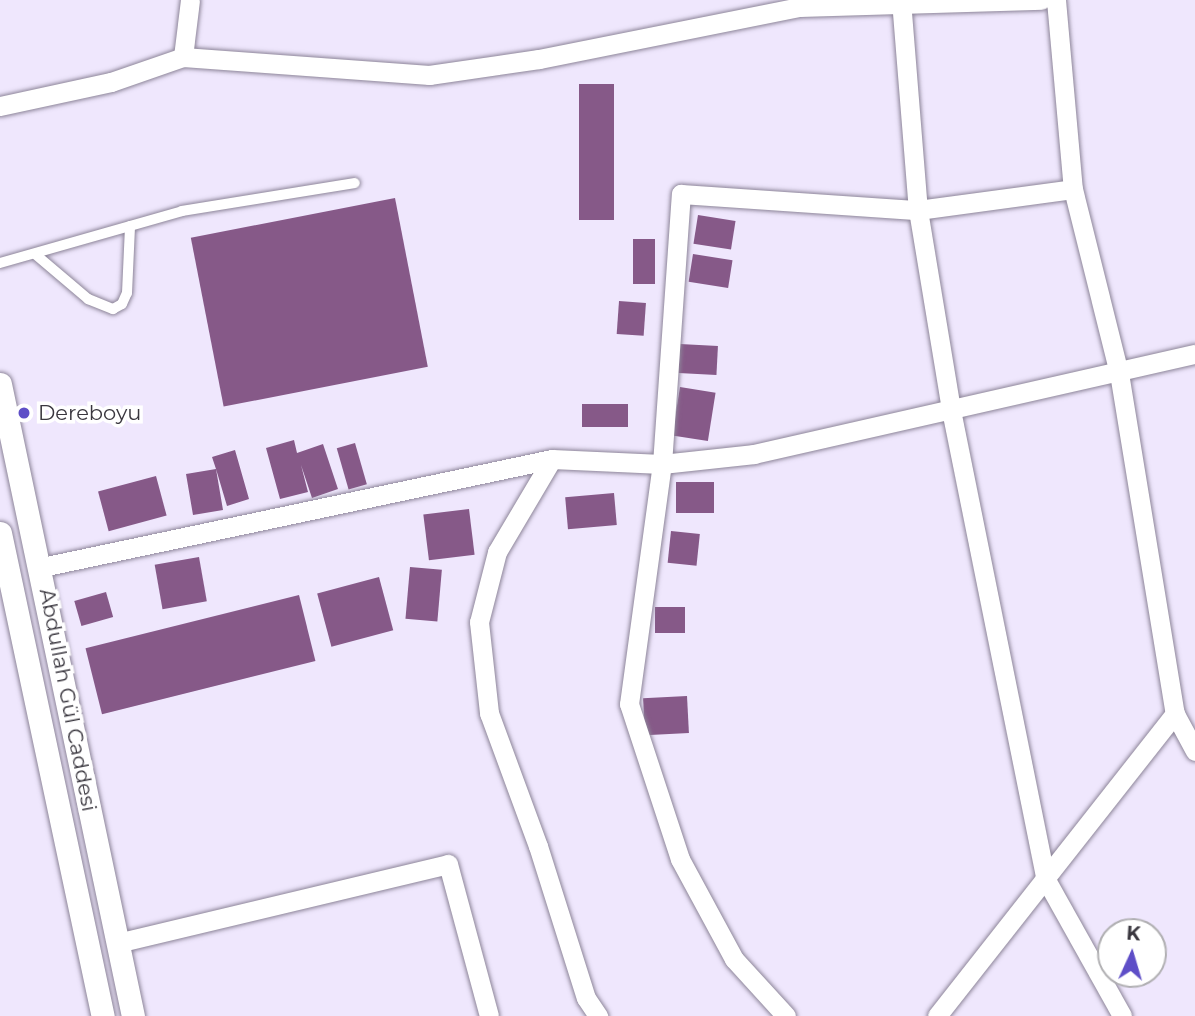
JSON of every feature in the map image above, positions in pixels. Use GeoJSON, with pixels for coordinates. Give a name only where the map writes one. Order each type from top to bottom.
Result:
{"type":"FeatureCollection","features":[{"type":"Feature","properties":{"kind":"street"},"geometry":{"type":"LineString","coordinates":[[183,57],[190,0]]}},
{"type":"Feature","properties":{"kind":"street"},"geometry":{"type":"LineString","coordinates":[[0,106],[111,82],[183,57],[429,75],[539,59],[800,7],[1041,0]]}},
{"type":"Feature","properties":{"kind":"street"},"geometry":{"type":"LineString","coordinates":[[1056,0],[1073,189],[1119,373],[1174,715],[1195,751]]}},
{"type":"Feature","properties":{"kind":"street"},"geometry":{"type":"LineString","coordinates":[[901,3],[918,210],[951,410],[1045,878],[1122,1016]]}},
{"type":"Feature","properties":{"kind":"street"},"geometry":{"type":"LineString","coordinates":[[786,1016],[734,959],[680,859],[629,704],[662,464],[681,194],[918,210],[1073,189]]}},
{"type":"Feature","properties":{"kind":"street"},"geometry":{"type":"LineString","coordinates":[[42,567],[552,459],[662,464],[754,454],[1195,354]]}},
{"type":"Feature","properties":{"kind":"street","name":"Abdullah Gül Caddesi"},"geometry":{"type":"LineString","coordinates":[[0,384],[8,461],[42,567],[133,1016]]}},
{"type":"Feature","properties":{"kind":"street"},"geometry":{"type":"LineString","coordinates":[[552,459],[497,552],[480,622],[489,713],[538,846],[586,998],[598,1016]]}},
{"type":"Feature","properties":{"kind":"street","name":"Abdullah Gül Caddesi"},"geometry":{"type":"LineString","coordinates":[[0,533],[103,1016]]}},
{"type":"Feature","properties":{"kind":"street"},"geometry":{"type":"LineString","coordinates":[[937,1016],[1174,715]]}},
{"type":"Feature","properties":{"kind":"street"},"geometry":{"type":"LineString","coordinates":[[117,943],[448,864],[489,1016]]}},
{"type":"Feature","properties":{"kind":"lane"},"geometry":{"type":"LineString","coordinates":[[0,263],[182,211],[355,183]]}},
{"type":"Feature","properties":{"kind":"lane"},"geometry":{"type":"LineString","coordinates":[[35,254],[88,299],[113,309],[122,304],[127,293],[130,226]]}},
{"type":"Feature","properties":{"kind":"building"},"geometry":{"type":"Polygon","coordinates":[[[579,84],[614,84],[614,220],[579,220],[579,84]]]}},
{"type":"Feature","properties":{"kind":"building"},"geometry":{"type":"Polygon","coordinates":[[[395,198],[428,367],[224,407],[191,238],[395,198]]]}},
{"type":"Feature","properties":{"kind":"building"},"geometry":{"type":"Polygon","coordinates":[[[698,215],[736,221],[731,250],[693,244],[698,215]]]}},
{"type":"Feature","properties":{"kind":"building"},"geometry":{"type":"Polygon","coordinates":[[[633,239],[655,239],[655,284],[633,284],[633,239]]]}},
{"type":"Feature","properties":{"kind":"building"},"geometry":{"type":"Polygon","coordinates":[[[693,254],[733,260],[728,288],[689,282],[693,254]]]}},
{"type":"Feature","properties":{"kind":"building"},"geometry":{"type":"Polygon","coordinates":[[[619,301],[646,303],[644,336],[617,334],[619,301]]]}},
{"type":"Feature","properties":{"kind":"building"},"geometry":{"type":"Polygon","coordinates":[[[680,344],[718,346],[716,375],[678,373],[680,344]]]}},
{"type":"Feature","properties":{"kind":"building"},"geometry":{"type":"Polygon","coordinates":[[[680,387],[716,393],[708,441],[672,435],[680,387]]]}},
{"type":"Feature","properties":{"kind":"building"},"geometry":{"type":"Polygon","coordinates":[[[582,404],[628,404],[628,427],[582,427],[582,404]]]}},
{"type":"Feature","properties":{"kind":"building"},"geometry":{"type":"Polygon","coordinates":[[[294,440],[297,453],[323,444],[338,489],[312,498],[301,465],[308,492],[280,499],[266,448],[294,440]]]}},
{"type":"Feature","properties":{"kind":"building"},"geometry":{"type":"Polygon","coordinates":[[[355,443],[367,484],[349,490],[337,448],[355,443]]]}},
{"type":"Feature","properties":{"kind":"building"},"geometry":{"type":"Polygon","coordinates":[[[235,450],[249,499],[227,506],[212,457],[235,450]]]}},
{"type":"Feature","properties":{"kind":"building"},"geometry":{"type":"Polygon","coordinates":[[[216,469],[223,510],[193,515],[186,474],[216,469]]]}},
{"type":"Feature","properties":{"kind":"building"},"geometry":{"type":"Polygon","coordinates":[[[156,476],[167,516],[109,531],[98,492],[156,476]]]}},
{"type":"Feature","properties":{"kind":"building"},"geometry":{"type":"Polygon","coordinates":[[[676,482],[714,482],[714,513],[676,513],[676,482]]]}},
{"type":"Feature","properties":{"kind":"building"},"geometry":{"type":"Polygon","coordinates":[[[614,493],[617,525],[568,529],[565,497],[614,493]]]}},
{"type":"Feature","properties":{"kind":"building"},"geometry":{"type":"Polygon","coordinates":[[[469,509],[475,555],[429,560],[423,515],[469,509]]]}},
{"type":"Feature","properties":{"kind":"building"},"geometry":{"type":"Polygon","coordinates":[[[671,531],[700,534],[696,566],[668,563],[671,531]]]}},
{"type":"Feature","properties":{"kind":"building"},"geometry":{"type":"Polygon","coordinates":[[[199,557],[207,601],[162,609],[155,565],[199,557]]]}},
{"type":"Feature","properties":{"kind":"building"},"geometry":{"type":"Polygon","coordinates":[[[410,567],[442,570],[437,622],[405,619],[410,567]]]}},
{"type":"Feature","properties":{"kind":"building"},"geometry":{"type":"Polygon","coordinates":[[[379,577],[393,630],[331,647],[317,594],[379,577]]]}},
{"type":"Feature","properties":{"kind":"building"},"geometry":{"type":"Polygon","coordinates":[[[106,592],[113,617],[81,626],[74,601],[106,592]]]}},
{"type":"Feature","properties":{"kind":"building"},"geometry":{"type":"Polygon","coordinates":[[[299,595],[315,661],[102,714],[86,648],[299,595]]]}},
{"type":"Feature","properties":{"kind":"building"},"geometry":{"type":"Polygon","coordinates":[[[655,607],[685,607],[685,633],[655,633],[655,607]]]}},
{"type":"Feature","properties":{"kind":"building"},"geometry":{"type":"Polygon","coordinates":[[[687,696],[689,733],[645,735],[643,698],[687,696]]]}},
{"type":"Feature","properties":{"kind":"place","name":"Dereboyu"},"geometry":{"type":"Point","coordinates":[24,413]}}]}
